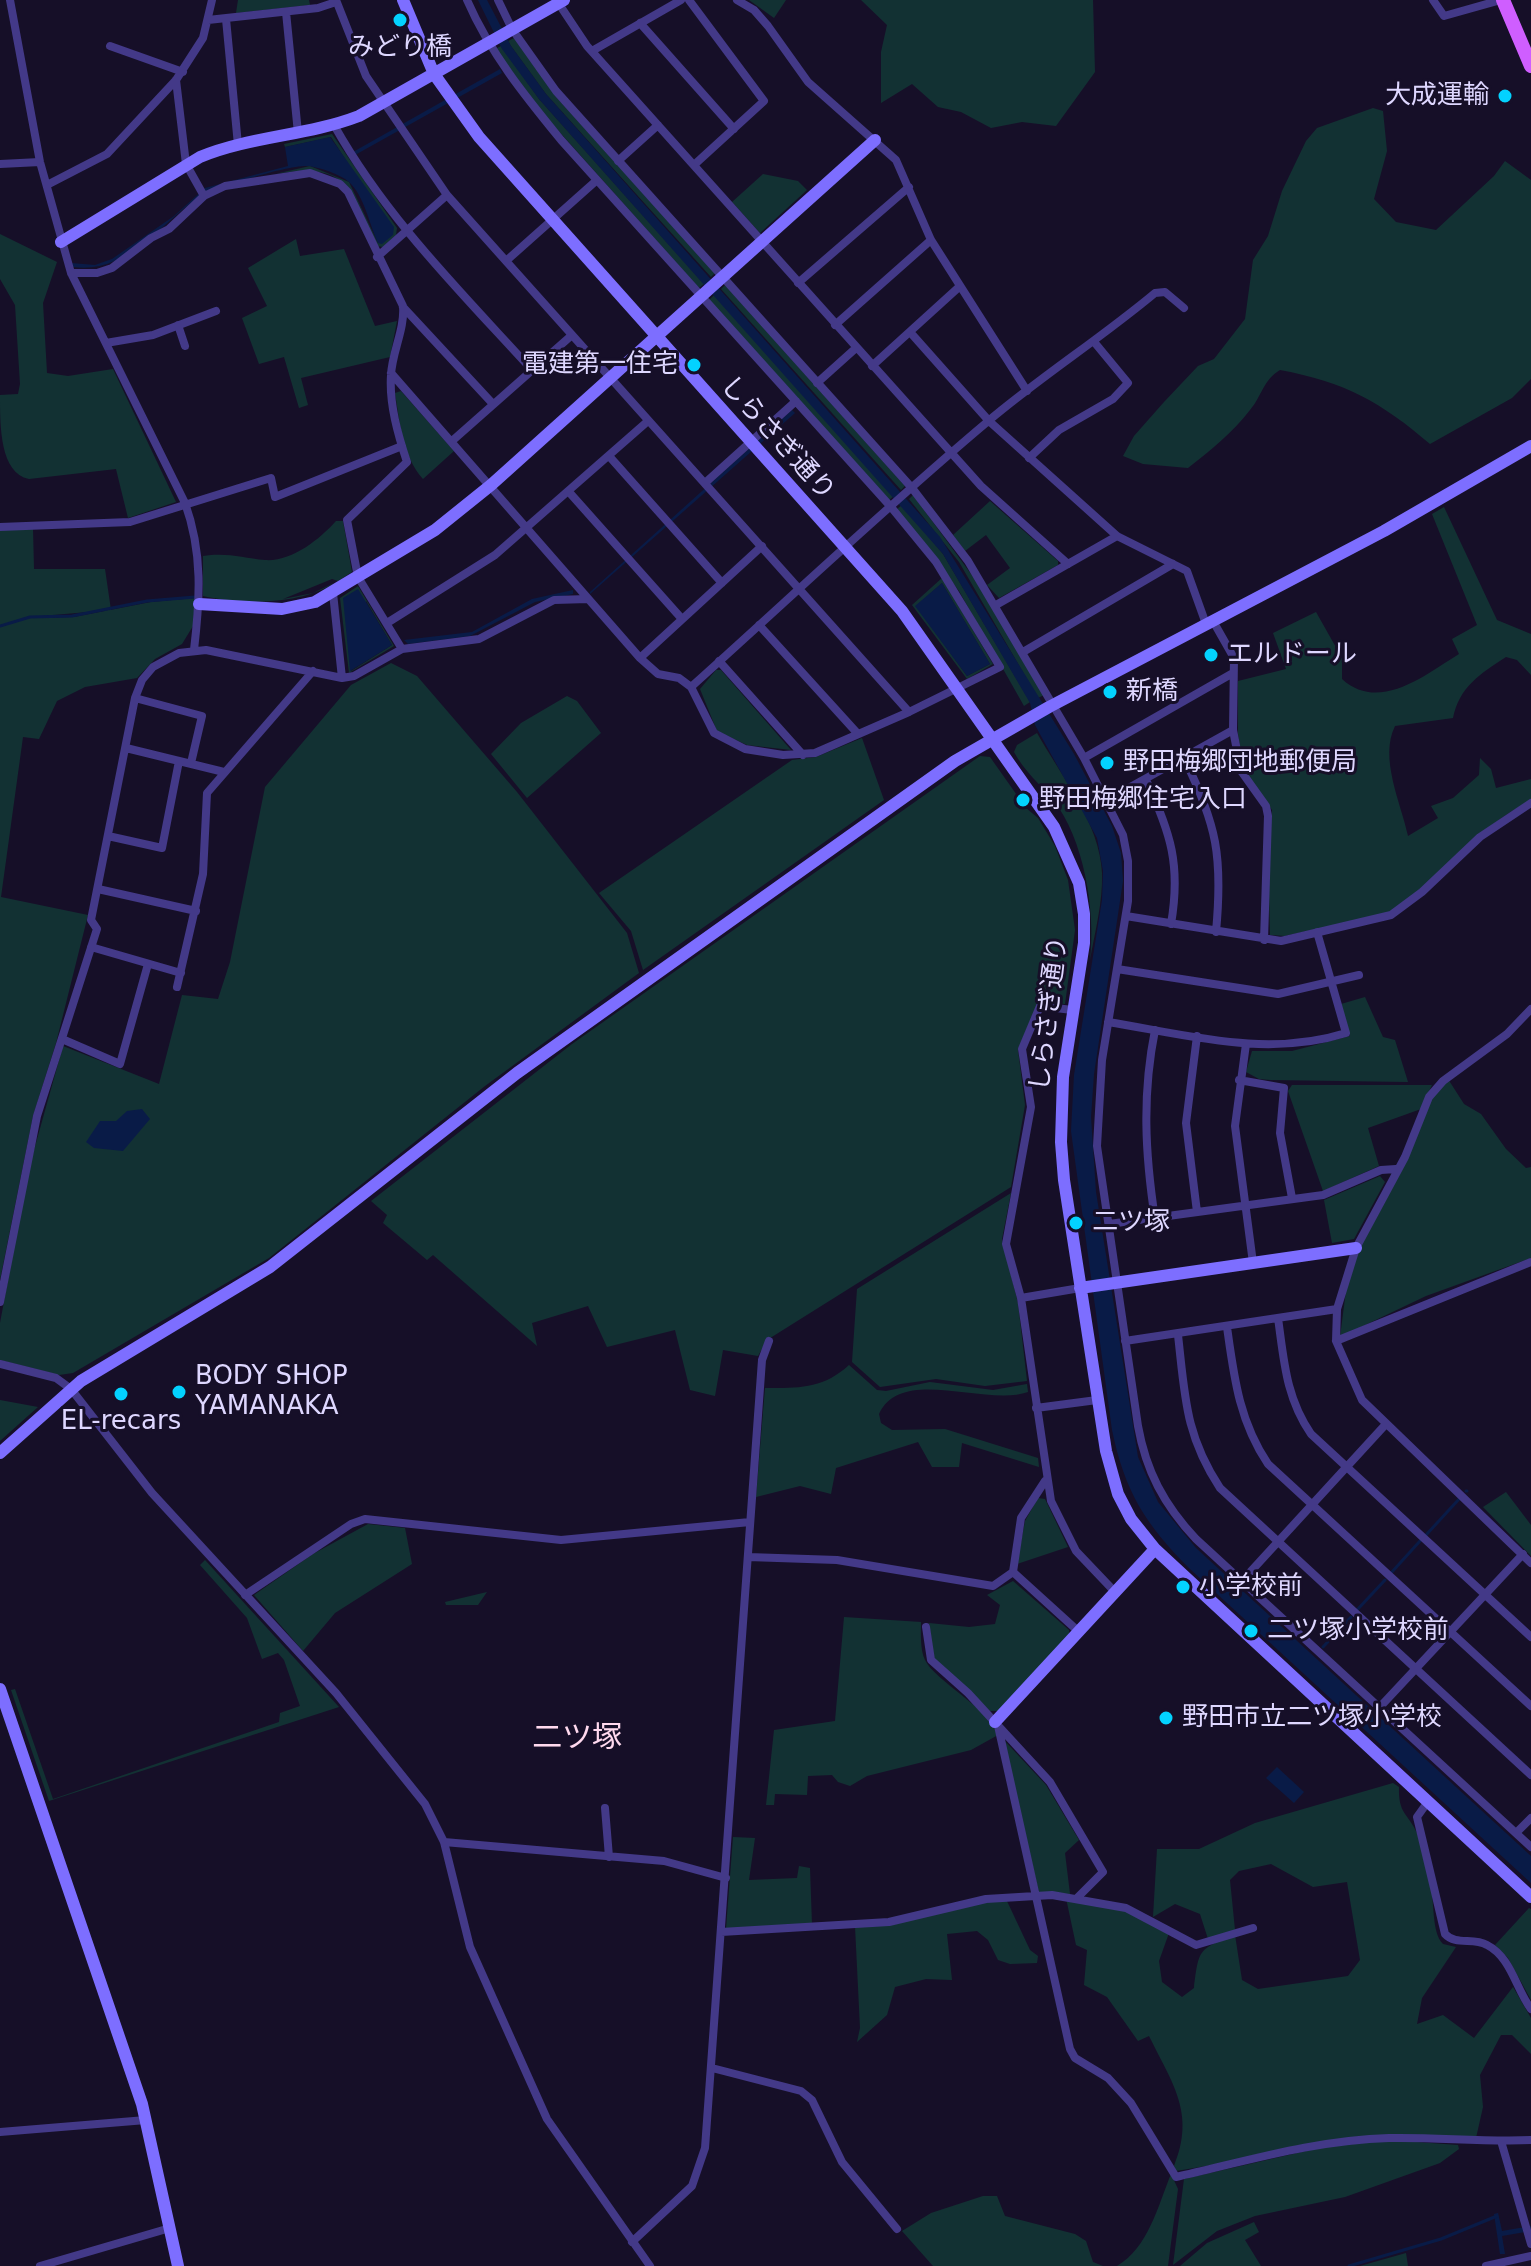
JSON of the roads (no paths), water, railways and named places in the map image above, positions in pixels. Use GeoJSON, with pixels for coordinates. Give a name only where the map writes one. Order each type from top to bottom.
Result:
{"type":"FeatureCollection","features":[{"type":"Feature","properties":{"kind":"main road"},"geometry":{"type":"LineString","coordinates":[[1502,0],[1531,66]]}},
{"type":"Feature","properties":{"kind":"street"},"geometry":{"type":"LineString","coordinates":[[10,0],[40,162],[71,273],[185,503],[200,559],[194,650]]}},
{"type":"Feature","properties":{"kind":"street"},"geometry":{"type":"LineString","coordinates":[[47,185],[107,154],[176,80],[197,51],[212,0]]}},
{"type":"Feature","properties":{"kind":"street","name":"しらさぎ通り"},"geometry":{"type":"LineString","coordinates":[[403,0],[434,74],[479,137],[924,638],[1054,827],[1079,883],[1084,943],[1063,1077],[1061,1142],[1084,1288],[1097,1400],[1111,1474],[1131,1519],[1155,1549],[1531,1897]]}},
{"type":"Feature","properties":{"kind":"street"},"geometry":{"type":"LineString","coordinates":[[391,373],[529,527],[640,658],[658,674],[679,678],[691,687],[714,733],[745,749],[803,755],[909,712],[1000,667],[936,562],[891,507],[597,180],[517,86],[467,0]]}},
{"type":"Feature","properties":{"kind":"street"},"geometry":{"type":"LineString","coordinates":[[498,0],[511,30],[556,91],[912,488],[968,561],[1084,758],[1123,835],[1128,861],[1126,916],[1097,1107],[1100,1176],[1109,1224],[1113,1283],[1144,1456],[1156,1486],[1182,1524],[1531,1847]]}},
{"type":"Feature","properties":{"kind":"street"},"geometry":{"type":"LineString","coordinates":[[592,51],[681,0]]}},
{"type":"Feature","properties":{"kind":"street"},"geometry":{"type":"LineString","coordinates":[[689,0],[764,101],[694,165]]}},
{"type":"Feature","properties":{"kind":"street"},"geometry":{"type":"LineString","coordinates":[[737,0],[754,10],[808,82],[896,160],[931,240],[1027,391]]}},
{"type":"Feature","properties":{"kind":"street"},"geometry":{"type":"LineString","coordinates":[[754,10],[762,0]]}},
{"type":"Feature","properties":{"kind":"street"},"geometry":{"type":"LineString","coordinates":[[1433,0],[1444,16],[1502,0]]}},
{"type":"Feature","properties":{"kind":"street"},"geometry":{"type":"LineString","coordinates":[[208,20],[286,12],[336,1],[366,76],[447,195],[909,712]]}},
{"type":"Feature","properties":{"kind":"street"},"geometry":{"type":"LineString","coordinates":[[61,242],[186,164],[238,145],[334,125],[383,103],[560,1],[592,51],[835,325],[981,486],[1068,564]]}},
{"type":"Feature","properties":{"kind":"street"},"geometry":{"type":"LineString","coordinates":[[286,12],[298,133]]}},
{"type":"Feature","properties":{"kind":"street"},"geometry":{"type":"LineString","coordinates":[[226,19],[238,145]]}},
{"type":"Feature","properties":{"kind":"street"},"geometry":{"type":"LineString","coordinates":[[640,23],[734,129]]}},
{"type":"Feature","properties":{"kind":"street"},"geometry":{"type":"LineString","coordinates":[[110,46],[183,72]]}},
{"type":"Feature","properties":{"kind":"street"},"geometry":{"type":"LineString","coordinates":[[176,80],[186,164],[204,196]]}},
{"type":"Feature","properties":{"kind":"street"},"geometry":{"type":"LineString","coordinates":[[334,125],[375,193],[406,232],[532,370]]}},
{"type":"Feature","properties":{"kind":"street"},"geometry":{"type":"LineString","coordinates":[[618,161],[658,125]]}},
{"type":"Feature","properties":{"kind":"street"},"geometry":{"type":"LineString","coordinates":[[199,604],[282,609],[315,602],[447,522],[875,140]]}},
{"type":"Feature","properties":{"kind":"street"},"geometry":{"type":"LineString","coordinates":[[0,164],[40,162]]}},
{"type":"Feature","properties":{"kind":"street"},"geometry":{"type":"LineString","coordinates":[[71,273],[112,268],[169,229],[204,196],[253,179],[310,173],[324,177],[340,184],[348,192],[403,306],[493,404]]}},
{"type":"Feature","properties":{"kind":"street"},"geometry":{"type":"LineString","coordinates":[[506,261],[597,180]]}},
{"type":"Feature","properties":{"kind":"street"},"geometry":{"type":"LineString","coordinates":[[798,283],[909,187]]}},
{"type":"Feature","properties":{"kind":"street"},"geometry":{"type":"LineString","coordinates":[[377,257],[447,195]]}},
{"type":"Feature","properties":{"kind":"street"},"geometry":{"type":"LineString","coordinates":[[835,325],[931,240]]}},
{"type":"Feature","properties":{"kind":"street"},"geometry":{"type":"LineString","coordinates":[[872,366],[959,287]]}},
{"type":"Feature","properties":{"kind":"street"},"geometry":{"type":"LineString","coordinates":[[691,687],[951,453],[1027,391],[1095,343],[1155,293],[1165,292],[1184,308]]}},
{"type":"Feature","properties":{"kind":"street"},"geometry":{"type":"LineString","coordinates":[[402,649],[358,577],[347,516],[407,462],[394,412],[391,373],[404,317],[403,306]]}},
{"type":"Feature","properties":{"kind":"street"},"geometry":{"type":"LineString","coordinates":[[106,343],[153,335],[216,311]]}},
{"type":"Feature","properties":{"kind":"street"},"geometry":{"type":"LineString","coordinates":[[178,325],[185,346]]}},
{"type":"Feature","properties":{"kind":"street"},"geometry":{"type":"LineString","coordinates":[[910,332],[989,421],[1117,536],[1187,571],[1209,622],[1234,658],[1233,730],[1241,771],[1266,806],[1264,940]]}},
{"type":"Feature","properties":{"kind":"street"},"geometry":{"type":"LineString","coordinates":[[452,441],[572,335]]}},
{"type":"Feature","properties":{"kind":"street"},"geometry":{"type":"LineString","coordinates":[[1029,458],[1059,430],[1113,399],[1128,383],[1095,343]]}},
{"type":"Feature","properties":{"kind":"street"},"geometry":{"type":"LineString","coordinates":[[817,383],[856,348]]}},
{"type":"Feature","properties":{"kind":"street"},"geometry":{"type":"LineString","coordinates":[[705,483],[796,401]]}},
{"type":"Feature","properties":{"kind":"street"},"geometry":{"type":"LineString","coordinates":[[387,623],[495,555],[648,421]]}},
{"type":"Feature","properties":{"kind":"street"},"geometry":{"type":"LineString","coordinates":[[0,527],[130,522],[271,478],[275,497],[402,446]]}},
{"type":"Feature","properties":{"kind":"street"},"geometry":{"type":"LineString","coordinates":[[0,1453],[71,1389],[119,1356],[270,1267],[517,1073],[955,761],[1030,717],[1397,524],[1531,446]]}},
{"type":"Feature","properties":{"kind":"street"},"geometry":{"type":"LineString","coordinates":[[609,456],[722,583]]}},
{"type":"Feature","properties":{"kind":"street"},"geometry":{"type":"LineString","coordinates":[[569,492],[682,619]]}},
{"type":"Feature","properties":{"kind":"street"},"geometry":{"type":"LineString","coordinates":[[996,605],[1117,536]]}},
{"type":"Feature","properties":{"kind":"street"},"geometry":{"type":"LineString","coordinates":[[640,658],[762,546]]}},
{"type":"Feature","properties":{"kind":"street"},"geometry":{"type":"LineString","coordinates":[[1023,652],[1173,564]]}},
{"type":"Feature","properties":{"kind":"street"},"geometry":{"type":"LineString","coordinates":[[333,593],[342,678]]}},
{"type":"Feature","properties":{"kind":"street"},"geometry":{"type":"LineString","coordinates":[[0,1302],[34,1128],[97,929],[91,920],[135,698],[142,680],[153,667],[194,650],[342,678],[354,676],[402,649],[466,643],[540,604],[554,600],[588,599]]}},
{"type":"Feature","properties":{"kind":"street"},"geometry":{"type":"LineString","coordinates":[[759,625],[858,734]]}},
{"type":"Feature","properties":{"kind":"street"},"geometry":{"type":"LineString","coordinates":[[719,661],[803,755]]}},
{"type":"Feature","properties":{"kind":"street"},"geometry":{"type":"LineString","coordinates":[[177,987],[204,866],[206,799],[224,772],[313,671]]}},
{"type":"Feature","properties":{"kind":"street"},"geometry":{"type":"LineString","coordinates":[[1084,758],[1233,673]]}},
{"type":"Feature","properties":{"kind":"street"},"geometry":{"type":"LineString","coordinates":[[135,698],[202,716],[191,763]]}},
{"type":"Feature","properties":{"kind":"street"},"geometry":{"type":"LineString","coordinates":[[1107,800],[1233,730]]}},
{"type":"Feature","properties":{"kind":"street"},"geometry":{"type":"LineString","coordinates":[[126,748],[224,772]]}},
{"type":"Feature","properties":{"kind":"street"},"geometry":{"type":"LineString","coordinates":[[1184,758],[1208,807],[1214,829],[1220,869],[1216,932]]}},
{"type":"Feature","properties":{"kind":"street"},"geometry":{"type":"LineString","coordinates":[[108,836],[162,848],[179,761]]}},
{"type":"Feature","properties":{"kind":"street"},"geometry":{"type":"LineString","coordinates":[[1146,780],[1165,821],[1176,860],[1177,890],[1171,924]]}},
{"type":"Feature","properties":{"kind":"street"},"geometry":{"type":"LineString","coordinates":[[1126,916],[1281,941],[1391,915],[1422,892],[1480,837],[1531,803]]}},
{"type":"Feature","properties":{"kind":"street"},"geometry":{"type":"LineString","coordinates":[[98,889],[196,911]]}},
{"type":"Feature","properties":{"kind":"street"},"geometry":{"type":"LineString","coordinates":[[1108,1022],[1246,1044],[1297,1045],[1346,1033],[1317,932]]}},
{"type":"Feature","properties":{"kind":"street"},"geometry":{"type":"LineString","coordinates":[[91,947],[181,973]]}},
{"type":"Feature","properties":{"kind":"street"},"geometry":{"type":"LineString","coordinates":[[62,1039],[120,1064],[148,964]]}},
{"type":"Feature","properties":{"kind":"street"},"geometry":{"type":"LineString","coordinates":[[1117,969],[1278,994],[1359,975]]}},
{"type":"Feature","properties":{"kind":"street"},"geometry":{"type":"LineString","coordinates":[[1072,1010],[1040,1006],[1022,1049],[1031,1107],[1006,1244],[1021,1298],[1045,1481],[1063,1530],[1076,1551],[1115,1592]]}},
{"type":"Feature","properties":{"kind":"street"},"geometry":{"type":"LineString","coordinates":[[1531,1009],[1507,1034],[1435,1088],[1405,1157],[1356,1248],[1337,1309],[1336,1341],[1354,1388],[1386,1424],[1531,1563]]}},
{"type":"Feature","properties":{"kind":"street"},"geometry":{"type":"LineString","coordinates":[[1155,1030],[1144,1114],[1145,1153],[1155,1219]]}},
{"type":"Feature","properties":{"kind":"street"},"geometry":{"type":"LineString","coordinates":[[1197,1036],[1186,1123],[1197,1212]]}},
{"type":"Feature","properties":{"kind":"street"},"geometry":{"type":"LineString","coordinates":[[1246,1044],[1235,1126],[1253,1263]]}},
{"type":"Feature","properties":{"kind":"street"},"geometry":{"type":"LineString","coordinates":[[1239,1080],[1284,1088],[1280,1133],[1292,1198]]}},
{"type":"Feature","properties":{"kind":"street"},"geometry":{"type":"LineString","coordinates":[[1109,1224],[1323,1195],[1381,1170],[1396,1169]]}},
{"type":"Feature","properties":{"kind":"street"},"geometry":{"type":"LineString","coordinates":[[1021,1298],[1356,1248]]}},
{"type":"Feature","properties":{"kind":"street"},"geometry":{"type":"LineString","coordinates":[[1336,1341],[1531,1262]]}},
{"type":"Feature","properties":{"kind":"street"},"geometry":{"type":"LineString","coordinates":[[1125,1341],[1337,1309]]}},
{"type":"Feature","properties":{"kind":"street"},"geometry":{"type":"LineString","coordinates":[[1278,1318],[1295,1410],[1311,1434],[1531,1637]]}},
{"type":"Feature","properties":{"kind":"street"},"geometry":{"type":"LineString","coordinates":[[1227,1327],[1240,1411],[1251,1439],[1268,1464],[1531,1706]]}},
{"type":"Feature","properties":{"kind":"street"},"geometry":{"type":"LineString","coordinates":[[1178,1335],[1195,1445],[1220,1488],[1531,1775]]}},
{"type":"Feature","properties":{"kind":"street"},"geometry":{"type":"LineString","coordinates":[[632,2242],[692,2186],[705,2148],[762,1360],[769,1341]]}},
{"type":"Feature","properties":{"kind":"street"},"geometry":{"type":"LineString","coordinates":[[0,1364],[56,1378],[71,1389],[152,1493],[336,1693],[425,1804],[444,1842],[470,1947],[547,2119],[650,2266]]}},
{"type":"Feature","properties":{"kind":"street"},"geometry":{"type":"LineString","coordinates":[[1036,1408],[1097,1400]]}},
{"type":"Feature","properties":{"kind":"street"},"geometry":{"type":"LineString","coordinates":[[1242,1581],[1386,1424]]}},
{"type":"Feature","properties":{"kind":"street"},"geometry":{"type":"LineString","coordinates":[[748,1557],[837,1560],[993,1586],[1013,1572],[1021,1518],[1045,1481]]}},
{"type":"Feature","properties":{"kind":"street"},"geometry":{"type":"LineString","coordinates":[[245,1595],[351,1524],[365,1519],[561,1540],[750,1522]]}},
{"type":"Feature","properties":{"kind":"street"},"geometry":{"type":"LineString","coordinates":[[996,1724],[1155,1549]]}},
{"type":"Feature","properties":{"kind":"street"},"geometry":{"type":"LineString","coordinates":[[1379,1708],[1523,1554]]}},
{"type":"Feature","properties":{"kind":"street"},"geometry":{"type":"LineString","coordinates":[[1013,1572],[1078,1631]]}},
{"type":"Feature","properties":{"kind":"street"},"geometry":{"type":"LineString","coordinates":[[926,1627],[931,1660],[1050,1782],[1103,1872],[1078,1897]]}},
{"type":"Feature","properties":{"kind":"street"},"geometry":{"type":"LineString","coordinates":[[0,1689],[146,2120],[178,2266]]}},
{"type":"Feature","properties":{"kind":"street"},"geometry":{"type":"LineString","coordinates":[[996,1724],[1070,2049],[1075,2058],[1108,2078],[1131,2103],[1176,2177],[1269,2154],[1389,2138],[1531,2140]]}},
{"type":"Feature","properties":{"kind":"street"},"geometry":{"type":"LineString","coordinates":[[1427,1803],[1417,1817],[1445,1934],[1453,1941],[1490,1946],[1505,1960],[1531,2009]]}},
{"type":"Feature","properties":{"kind":"street"},"geometry":{"type":"LineString","coordinates":[[605,1808],[609,1857]]}},
{"type":"Feature","properties":{"kind":"street"},"geometry":{"type":"LineString","coordinates":[[1516,1833],[1531,1818]]}},
{"type":"Feature","properties":{"kind":"street"},"geometry":{"type":"LineString","coordinates":[[444,1842],[664,1861],[726,1878]]}},
{"type":"Feature","properties":{"kind":"street"},"geometry":{"type":"LineString","coordinates":[[721,1932],[889,1922],[986,1899],[1037,1896],[1078,1897],[1138,1912],[1196,1945],[1253,1928]]}},
{"type":"Feature","properties":{"kind":"street"},"geometry":{"type":"LineString","coordinates":[[712,2068],[801,2091],[812,2100],[842,2162],[897,2229]]}},
{"type":"Feature","properties":{"kind":"street"},"geometry":{"type":"LineString","coordinates":[[0,2132],[146,2120]]}},
{"type":"Feature","properties":{"kind":"street"},"geometry":{"type":"LineString","coordinates":[[1501,2141],[1531,2244]]}},
{"type":"Feature","properties":{"kind":"street"},"geometry":{"type":"LineString","coordinates":[[1519,2200],[1531,2199]]}},
{"type":"Feature","properties":{"kind":"street"},"geometry":{"type":"LineString","coordinates":[[40,2266],[170,2228]]}},
{"type":"Feature","properties":{"kind":"street"},"geometry":{"type":"LineString","coordinates":[[1486,2266],[1531,2256]]}},
{"type":"Feature","properties":{"kind":"water"},"geometry":{"type":"Polygon","coordinates":[[[478,0],[487,0],[511,46],[546,94],[940,537],[1074,754],[1112,826],[1121,853],[1123,881],[1094,1074],[1091,1117],[1096,1192],[1138,1457],[1158,1502],[1196,1548],[1531,1856],[1531,1883],[1190,1569],[1161,1537],[1139,1506],[1123,1472],[1112,1430],[1071,1131],[1074,1075],[1102,900],[1103,871],[1097,838],[1035,725],[1030,703],[943,554],[539,99],[502,49],[478,0]]]}},
{"type":"Feature","properties":{"kind":"water"},"geometry":{"type":"Polygon","coordinates":[[[500,69],[502,73],[355,155],[353,152],[500,69]]]}},
{"type":"Feature","properties":{"kind":"water"},"geometry":{"type":"Polygon","coordinates":[[[330,137],[394,227],[393,235],[382,244],[378,243],[363,203],[349,182],[325,170],[299,166],[249,178],[201,197],[138,248],[108,264],[73,267],[71,263],[95,265],[112,259],[174,216],[205,188],[288,166],[285,147],[330,137]]]}},
{"type":"Feature","properties":{"kind":"water"},"geometry":{"type":"Polygon","coordinates":[[[792,410],[795,413],[590,594],[590,592],[792,410]]]}},
{"type":"Feature","properties":{"kind":"water"},"geometry":{"type":"Polygon","coordinates":[[[942,583],[990,664],[967,676],[915,606],[942,583]]]}},
{"type":"Feature","properties":{"kind":"water"},"geometry":{"type":"Polygon","coordinates":[[[358,589],[392,645],[350,671],[343,598],[358,589]]]}},
{"type":"Feature","properties":{"kind":"water"},"geometry":{"type":"Polygon","coordinates":[[[573,590],[573,594],[535,602],[470,636],[408,644],[404,640],[472,632],[532,599],[573,590]]]}},
{"type":"Feature","properties":{"kind":"water"},"geometry":{"type":"Polygon","coordinates":[[[142,1109],[150,1119],[123,1151],[94,1148],[86,1142],[100,1121],[116,1121],[127,1111],[142,1109]]]}},
{"type":"Feature","properties":{"kind":"water"},"geometry":{"type":"Polygon","coordinates":[[[1277,1767],[1304,1792],[1294,1803],[1266,1778],[1277,1767]]]}},
{"type":"Feature","properties":{"kind":"water"},"geometry":{"type":"Polygon","coordinates":[[[1498,2213],[1502,2231],[1531,2226],[1531,2231],[1502,2236],[1505,2254],[1500,2254],[1494,2214],[1498,2213]]]}},
{"type":"Feature","properties":{"kind":"waterway"},"geometry":{"type":"LineString","coordinates":[[0,626],[30,617],[72,616],[147,601],[195,597]]}},
{"type":"Feature","properties":{"kind":"waterway"},"geometry":{"type":"LineString","coordinates":[[1426,1535],[1460,1498]]}},
{"type":"Feature","properties":{"kind":"waterway"},"geometry":{"type":"LineString","coordinates":[[1391,1573],[1420,1541]]}},
{"type":"Feature","properties":{"kind":"waterway"},"geometry":{"type":"LineString","coordinates":[[1357,1610],[1385,1580]]}},
{"type":"Feature","properties":{"kind":"waterway"},"geometry":{"type":"LineString","coordinates":[[1323,1647],[1351,1617]]}},
{"type":"Feature","properties":{"kind":"waterway"},"geometry":{"type":"LineString","coordinates":[[1349,2266],[1441,2239],[1497,2216]]}},
{"type":"Feature","properties":{"kind":"place","name":"みどり橋"},"geometry":{"type":"Point","coordinates":[400,20]}},
{"type":"Feature","properties":{"kind":"place","name":"大成運輸"},"geometry":{"type":"Point","coordinates":[1505,96]}},
{"type":"Feature","properties":{"kind":"place","name":"電建第一住宅"},"geometry":{"type":"Point","coordinates":[694,365]}},
{"type":"Feature","properties":{"kind":"place","name":"エルドール"},"geometry":{"type":"Point","coordinates":[1211,655]}},
{"type":"Feature","properties":{"kind":"place","name":"新橋"},"geometry":{"type":"Point","coordinates":[1110,692]}},
{"type":"Feature","properties":{"kind":"place","name":"野田梅郷団地郵便局"},"geometry":{"type":"Point","coordinates":[1107,763]}},
{"type":"Feature","properties":{"kind":"place","name":"野田梅郷住宅入口"},"geometry":{"type":"Point","coordinates":[1023,800]}},
{"type":"Feature","properties":{"kind":"place","name":"二ツ塚"},"geometry":{"type":"Point","coordinates":[1076,1223]}},
{"type":"Feature","properties":{"kind":"place","name":"BODY SHOP YAMANAKA"},"geometry":{"type":"Point","coordinates":[179,1392]}},
{"type":"Feature","properties":{"kind":"place","name":"EL-recars"},"geometry":{"type":"Point","coordinates":[121,1394]}},
{"type":"Feature","properties":{"kind":"place","name":"小学校前"},"geometry":{"type":"Point","coordinates":[1183,1587]}},
{"type":"Feature","properties":{"kind":"place","name":"二ツ塚小学校前"},"geometry":{"type":"Point","coordinates":[1251,1631]}},
{"type":"Feature","properties":{"kind":"place","name":"野田市立二ツ塚小学校"},"geometry":{"type":"Point","coordinates":[1166,1718]}},
{"type":"Feature","properties":{"kind":"district","name":"二ツ塚"},"geometry":{"type":"Point","coordinates":[577,1739]}}]}
